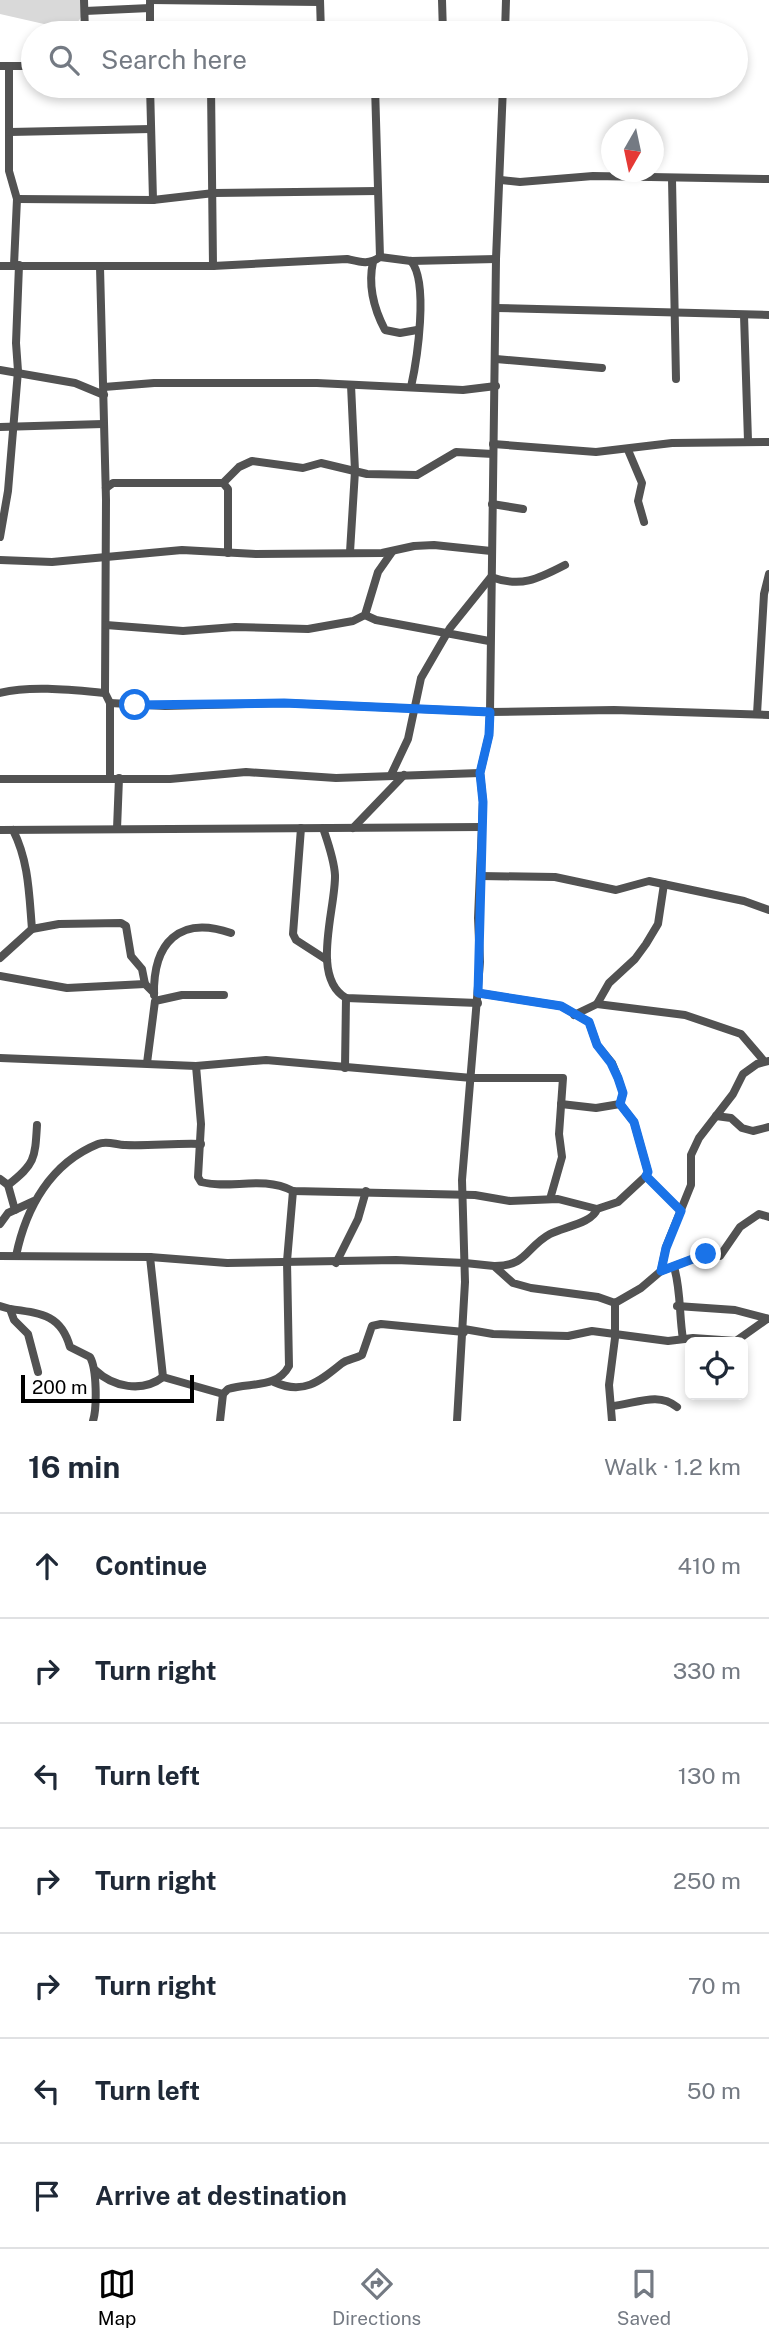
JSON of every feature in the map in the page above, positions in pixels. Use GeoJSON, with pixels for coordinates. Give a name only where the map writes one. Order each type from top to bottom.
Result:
{"type":"FeatureCollection","features":[{"type":"Feature","properties":{"kind":"street"},"geometry":{"type":"LineString","coordinates":[[84,0],[85,21]]}},
{"type":"Feature","properties":{"kind":"street"},"geometry":{"type":"LineString","coordinates":[[150,21],[150,0],[320,1],[321,21]]}},
{"type":"Feature","properties":{"kind":"street"},"geometry":{"type":"LineString","coordinates":[[442,0],[443,21]]}},
{"type":"Feature","properties":{"kind":"street"},"geometry":{"type":"LineString","coordinates":[[505,21],[506,0]]}},
{"type":"Feature","properties":{"kind":"street"},"geometry":{"type":"LineString","coordinates":[[85,10],[149,8]]}},
{"type":"Feature","properties":{"kind":"street"},"geometry":{"type":"LineString","coordinates":[[0,537],[18,371],[17,199],[4,171],[10,132],[4,66]]}},
{"type":"Feature","properties":{"kind":"street"},"geometry":{"type":"LineString","coordinates":[[150,98],[153,200]]}},
{"type":"Feature","properties":{"kind":"street"},"geometry":{"type":"LineString","coordinates":[[211,98],[213,266]]}},
{"type":"Feature","properties":{"kind":"street"},"geometry":{"type":"LineString","coordinates":[[375,98],[378,191],[376,260],[370,277],[373,297],[385,330],[400,333],[417,330]]}},
{"type":"Feature","properties":{"kind":"street"},"geometry":{"type":"LineString","coordinates":[[457,1421],[456,1403],[464,1331],[462,1180],[478,1003],[482,827],[480,773],[489,735],[490,712],[496,259],[503,98]]}},
{"type":"Feature","properties":{"kind":"street"},"geometry":{"type":"LineString","coordinates":[[10,132],[151,129]]}},
{"type":"Feature","properties":{"kind":"street"},"geometry":{"type":"LineString","coordinates":[[501,180],[520,182],[593,176],[672,179],[769,178]]}},
{"type":"Feature","properties":{"kind":"street"},"geometry":{"type":"LineString","coordinates":[[672,179],[676,379]]}},
{"type":"Feature","properties":{"kind":"street"},"geometry":{"type":"LineString","coordinates":[[17,199],[153,200],[214,194],[378,191]]}},
{"type":"Feature","properties":{"kind":"street"},"geometry":{"type":"LineString","coordinates":[[0,266],[213,266],[347,259],[496,259]]}},
{"type":"Feature","properties":{"kind":"street"},"geometry":{"type":"LineString","coordinates":[[411,261],[417,268],[420,297],[411,387]]}},
{"type":"Feature","properties":{"kind":"street"},"geometry":{"type":"LineString","coordinates":[[100,267],[106,488],[106,693],[110,703],[117,829]]}},
{"type":"Feature","properties":{"kind":"street"},"geometry":{"type":"LineString","coordinates":[[496,308],[769,315]]}},
{"type":"Feature","properties":{"kind":"street"},"geometry":{"type":"LineString","coordinates":[[744,315],[747,441]]}},
{"type":"Feature","properties":{"kind":"street"},"geometry":{"type":"LineString","coordinates":[[496,359],[602,368]]}},
{"type":"Feature","properties":{"kind":"street"},"geometry":{"type":"LineString","coordinates":[[0,370],[18,371],[104,391],[154,383],[351,385],[463,390],[496,386]]}},
{"type":"Feature","properties":{"kind":"street"},"geometry":{"type":"LineString","coordinates":[[350,552],[355,471],[351,385]]}},
{"type":"Feature","properties":{"kind":"street"},"geometry":{"type":"LineString","coordinates":[[0,427],[103,424]]}},
{"type":"Feature","properties":{"kind":"street"},"geometry":{"type":"LineString","coordinates":[[106,488],[113,484],[223,483],[239,467],[252,461],[303,468],[321,463],[333,464],[355,471],[417,475],[456,452],[493,449],[574,452],[628,450],[671,443],[769,442]]}},
{"type":"Feature","properties":{"kind":"street"},"geometry":{"type":"LineString","coordinates":[[628,450],[642,484],[638,501],[644,522]]}},
{"type":"Feature","properties":{"kind":"street"},"geometry":{"type":"LineString","coordinates":[[223,483],[228,489],[228,553]]}},
{"type":"Feature","properties":{"kind":"street"},"geometry":{"type":"LineString","coordinates":[[492,504],[523,509]]}},
{"type":"Feature","properties":{"kind":"street"},"geometry":{"type":"LineString","coordinates":[[0,560],[52,562],[182,550],[228,553],[393,552],[414,546],[434,545],[491,551]]}},
{"type":"Feature","properties":{"kind":"street"},"geometry":{"type":"LineString","coordinates":[[365,615],[378,572],[393,552]]}},
{"type":"Feature","properties":{"kind":"street"},"geometry":{"type":"LineString","coordinates":[[491,577],[510,584],[531,583],[565,565]]}},
{"type":"Feature","properties":{"kind":"street"},"geometry":{"type":"LineString","coordinates":[[757,714],[764,594],[769,575]]}},
{"type":"Feature","properties":{"kind":"street"},"geometry":{"type":"LineString","coordinates":[[391,775],[408,739],[421,678],[436,658],[446,634],[478,589],[491,577]]}},
{"type":"Feature","properties":{"kind":"street"},"geometry":{"type":"LineString","coordinates":[[106,625],[183,631],[235,627],[307,629],[353,621],[365,615],[446,634],[489,640]]}},
{"type":"Feature","properties":{"kind":"street"},"geometry":{"type":"LineString","coordinates":[[0,694],[21,690],[62,689],[106,693]]}},
{"type":"Feature","properties":{"kind":"street"},"geometry":{"type":"LineString","coordinates":[[110,703],[165,706],[284,703],[490,712],[614,710],[769,715]]}},
{"type":"Feature","properties":{"kind":"street"},"geometry":{"type":"LineString","coordinates":[[0,779],[170,779],[246,772],[336,778],[480,773]]}},
{"type":"Feature","properties":{"kind":"street"},"geometry":{"type":"LineString","coordinates":[[353,828],[404,775]]}},
{"type":"Feature","properties":{"kind":"street"},"geometry":{"type":"LineString","coordinates":[[0,830],[482,827]]}},
{"type":"Feature","properties":{"kind":"street"},"geometry":{"type":"LineString","coordinates":[[301,828],[293,934],[296,940],[327,960]]}},
{"type":"Feature","properties":{"kind":"street"},"geometry":{"type":"LineString","coordinates":[[323,828],[335,874],[326,943],[327,960],[335,989],[346,998],[478,1003]]}},
{"type":"Feature","properties":{"kind":"street"},"geometry":{"type":"LineString","coordinates":[[13,830],[20,854],[27,866],[32,929]]}},
{"type":"Feature","properties":{"kind":"street"},"geometry":{"type":"LineString","coordinates":[[480,876],[555,877],[617,890],[649,881],[769,910]]}},
{"type":"Feature","properties":{"kind":"street"},"geometry":{"type":"LineString","coordinates":[[597,1004],[609,983],[635,960],[654,931],[664,884]]}},
{"type":"Feature","properties":{"kind":"street"},"geometry":{"type":"LineString","coordinates":[[0,958],[32,929],[59,924],[121,923],[126,926],[131,956],[142,969],[145,984],[154,997]]}},
{"type":"Feature","properties":{"kind":"street"},"geometry":{"type":"LineString","coordinates":[[146,1063],[154,997],[154,971],[159,954],[182,931],[202,926],[231,933]]}},
{"type":"Feature","properties":{"kind":"street"},"geometry":{"type":"LineString","coordinates":[[0,976],[67,988],[145,984]]}},
{"type":"Feature","properties":{"kind":"street"},"geometry":{"type":"LineString","coordinates":[[478,993],[561,1006],[589,1022],[597,1045],[611,1063],[623,1093],[620,1104]]}},
{"type":"Feature","properties":{"kind":"street"},"geometry":{"type":"LineString","coordinates":[[154,997],[224,995]]}},
{"type":"Feature","properties":{"kind":"street"},"geometry":{"type":"LineString","coordinates":[[345,1068],[346,998]]}},
{"type":"Feature","properties":{"kind":"street"},"geometry":{"type":"LineString","coordinates":[[573,1015],[597,1004],[685,1015],[741,1034],[767,1061],[743,1074],[733,1094],[703,1131],[691,1155],[691,1185],[666,1248],[661,1271]]}},
{"type":"Feature","properties":{"kind":"street"},"geometry":{"type":"LineString","coordinates":[[0,1058],[196,1066],[256,1060],[472,1077],[564,1078],[561,1104],[562,1157],[550,1199]]}},
{"type":"Feature","properties":{"kind":"street"},"geometry":{"type":"LineString","coordinates":[[196,1066],[201,1144],[198,1177],[201,1182],[281,1185],[293,1191],[486,1196],[510,1201],[550,1199],[597,1209],[618,1202],[648,1172],[634,1122],[620,1104]]}},
{"type":"Feature","properties":{"kind":"street"},"geometry":{"type":"LineString","coordinates":[[561,1104],[596,1108],[620,1104]]}},
{"type":"Feature","properties":{"kind":"street"},"geometry":{"type":"LineString","coordinates":[[716,1116],[732,1118],[742,1128],[753,1131],[769,1127]]}},
{"type":"Feature","properties":{"kind":"street"},"geometry":{"type":"LineString","coordinates":[[15,1210],[4,1182],[31,1166],[35,1156],[37,1125]]}},
{"type":"Feature","properties":{"kind":"street"},"geometry":{"type":"LineString","coordinates":[[16,1256],[26,1217],[34,1201],[44,1186],[73,1156],[98,1144],[201,1144]]}},
{"type":"Feature","properties":{"kind":"street"},"geometry":{"type":"LineString","coordinates":[[646,1176],[681,1211]]}},
{"type":"Feature","properties":{"kind":"street"},"geometry":{"type":"LineString","coordinates":[[274,1382],[284,1376],[290,1355],[286,1261],[293,1191]]}},
{"type":"Feature","properties":{"kind":"street"},"geometry":{"type":"LineString","coordinates":[[336,1263],[358,1219],[366,1191]]}},
{"type":"Feature","properties":{"kind":"street"},"geometry":{"type":"LineString","coordinates":[[0,1224],[15,1210],[34,1201]]}},
{"type":"Feature","properties":{"kind":"street"},"geometry":{"type":"LineString","coordinates":[[0,1256],[150,1257],[227,1263],[396,1260],[494,1266],[516,1264],[539,1241],[590,1218],[597,1209]]}},
{"type":"Feature","properties":{"kind":"street"},"geometry":{"type":"LineString","coordinates":[[494,1266],[520,1286],[598,1297],[615,1303],[641,1288],[661,1271],[706,1254],[720,1256],[748,1220],[759,1214],[769,1217]]}},
{"type":"Feature","properties":{"kind":"street"},"geometry":{"type":"LineString","coordinates":[[150,1257],[163,1377]]}},
{"type":"Feature","properties":{"kind":"street"},"geometry":{"type":"LineString","coordinates":[[674,1267],[679,1283],[677,1306],[682,1339]]}},
{"type":"Feature","properties":{"kind":"street"},"geometry":{"type":"LineString","coordinates":[[612,1421],[609,1385],[615,1334],[615,1303]]}},
{"type":"Feature","properties":{"kind":"street"},"geometry":{"type":"LineString","coordinates":[[0,1306],[43,1315],[61,1325],[70,1347],[90,1357],[95,1370],[103,1377],[127,1387],[163,1377],[223,1394],[236,1386],[274,1382],[296,1389],[316,1384],[343,1362],[362,1355],[372,1326],[381,1324],[553,1337],[592,1331],[668,1341],[736,1341],[768,1319]]}},
{"type":"Feature","properties":{"kind":"street"},"geometry":{"type":"LineString","coordinates":[[677,1306],[735,1310],[768,1319]]}},
{"type":"Feature","properties":{"kind":"street"},"geometry":{"type":"LineString","coordinates":[[10,1309],[14,1320],[28,1334],[38,1372]]}},
{"type":"Feature","properties":{"kind":"street"},"geometry":{"type":"LineString","coordinates":[[93,1421],[98,1406],[93,1385],[95,1370]]}},
{"type":"Feature","properties":{"kind":"street"},"geometry":{"type":"LineString","coordinates":[[220,1421],[223,1394]]}},
{"type":"Feature","properties":{"kind":"street"},"geometry":{"type":"LineString","coordinates":[[612,1406],[657,1398],[670,1401],[677,1408]]}},
{"type":"Feature","properties":{"kind":"shaded area"},"geometry":{"type":"Polygon","coordinates":[[[0,0],[85,0],[78,21],[31,21],[0,14],[0,0]]]}},
{"type":"Feature","properties":{"kind":"route"},"geometry":{"type":"LineString","coordinates":[[135,705],[284,703],[490,712],[489,735],[480,773],[483,802],[478,993],[561,1006],[589,1022],[597,1045],[611,1063],[618,1078],[623,1093],[620,1104],[634,1122],[634,1131],[648,1172],[646,1176],[681,1211],[666,1248],[661,1271],[706,1254]]}}]}
